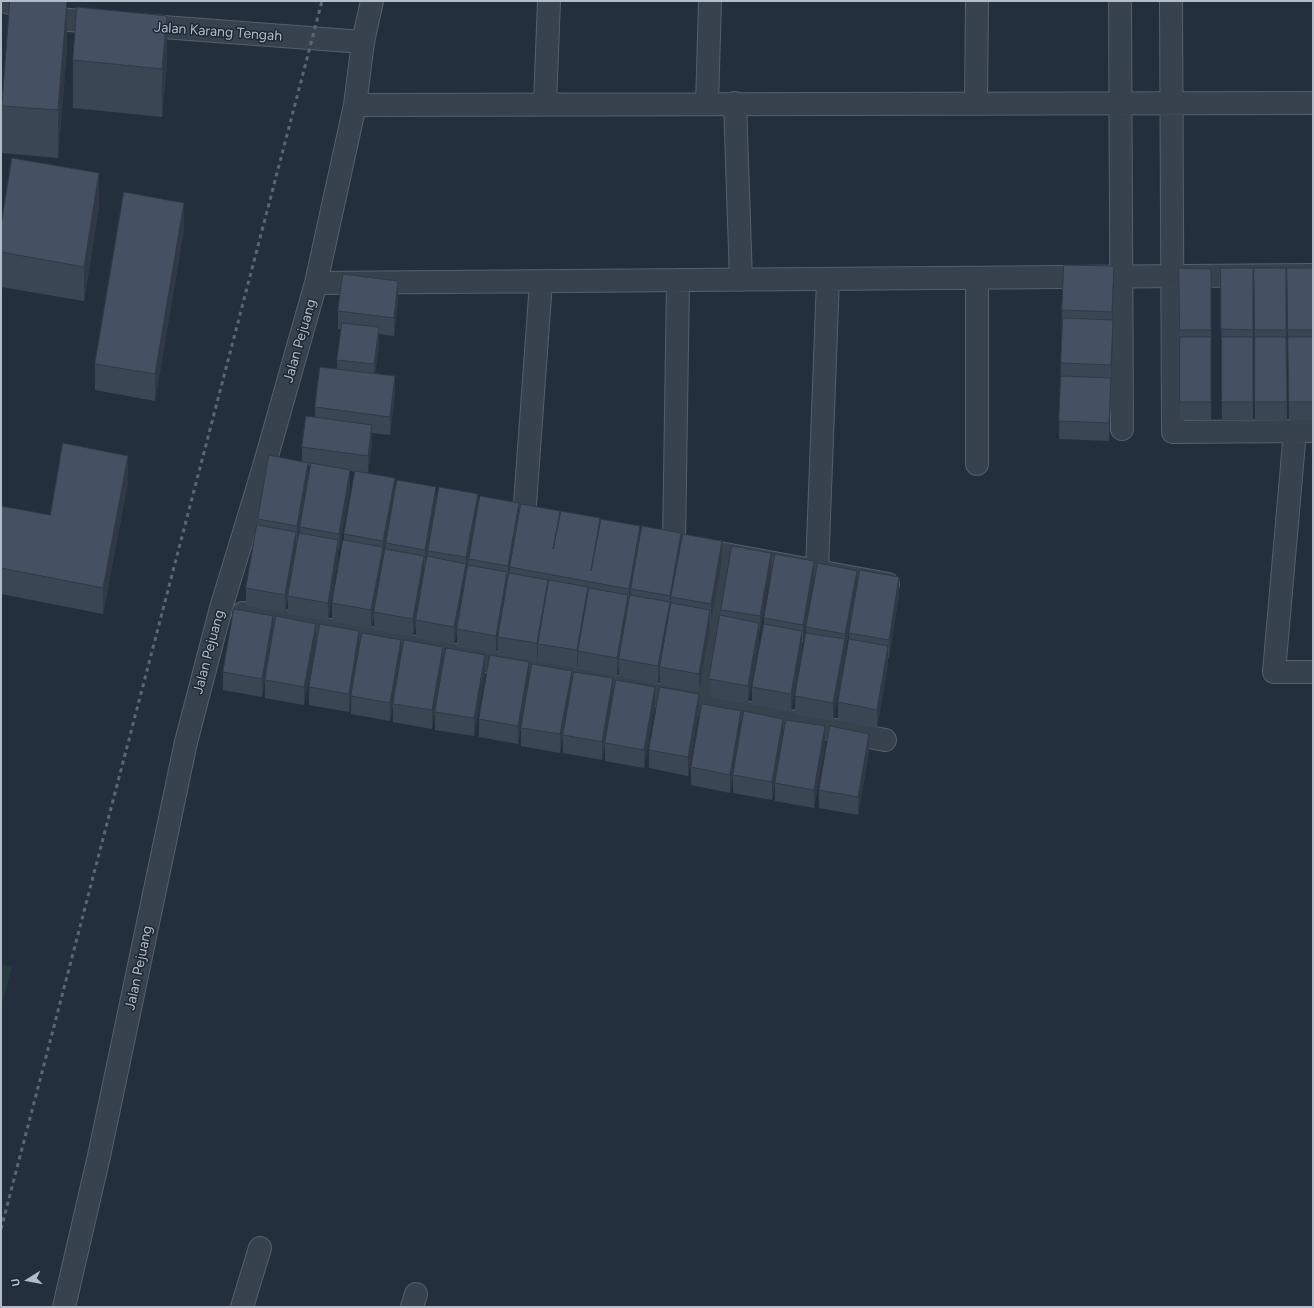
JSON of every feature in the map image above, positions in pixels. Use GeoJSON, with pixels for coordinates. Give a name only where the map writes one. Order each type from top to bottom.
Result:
{"type":"FeatureCollection","features":[{"type":"Feature","properties":{"kind":"street","name":"Jalan Karang Tengah"},"geometry":{"type":"LineString","coordinates":[[4,1],[56,19],[363,42]]}},
{"type":"Feature","properties":{"kind":"street","name":"Jalan Pejuang"},"geometry":{"type":"LineString","coordinates":[[66,1306],[101,1149],[186,742],[221,608],[274,472],[355,105],[363,42],[372,1]]}},
{"type":"Feature","properties":{"kind":"street"},"geometry":{"type":"LineString","coordinates":[[545,104],[549,1]]}},
{"type":"Feature","properties":{"kind":"street"},"geometry":{"type":"LineString","coordinates":[[708,104],[710,1]]}},
{"type":"Feature","properties":{"kind":"street"},"geometry":{"type":"LineString","coordinates":[[976,104],[977,1]]}},
{"type":"Feature","properties":{"kind":"street"},"geometry":{"type":"LineString","coordinates":[[1120,1],[1122,429]]}},
{"type":"Feature","properties":{"kind":"street"},"geometry":{"type":"LineString","coordinates":[[1171,1],[1173,432],[1304,431],[1274,672],[1313,672]]}},
{"type":"Feature","properties":{"kind":"street"},"geometry":{"type":"LineString","coordinates":[[355,105],[736,103],[1313,103]]}},
{"type":"Feature","properties":{"kind":"street"},"geometry":{"type":"LineString","coordinates":[[736,103],[741,280]]}},
{"type":"Feature","properties":{"kind":"street"},"geometry":{"type":"LineString","coordinates":[[316,284],[1313,275]]}},
{"type":"Feature","properties":{"kind":"street"},"geometry":{"type":"LineString","coordinates":[[977,278],[978,464]]}},
{"type":"Feature","properties":{"kind":"street"},"geometry":{"type":"LineString","coordinates":[[817,570],[828,279]]}},
{"type":"Feature","properties":{"kind":"street"},"geometry":{"type":"LineString","coordinates":[[674,545],[678,280]]}},
{"type":"Feature","properties":{"kind":"street"},"geometry":{"type":"LineString","coordinates":[[524,518],[541,282]]}},
{"type":"Feature","properties":{"kind":"street"},"geometry":{"type":"LineString","coordinates":[[501,513],[546,522]]}},
{"type":"Feature","properties":{"kind":"street"},"geometry":{"type":"LineString","coordinates":[[651,540],[894,585]]}},
{"type":"Feature","properties":{"kind":"street"},"geometry":{"type":"LineString","coordinates":[[700,703],[730,555]]}},
{"type":"Feature","properties":{"kind":"street"},"geometry":{"type":"LineString","coordinates":[[221,608],[885,740]]}},
{"type":"Feature","properties":{"kind":"street"},"geometry":{"type":"LineString","coordinates":[[242,1307],[260,1248]]}},
{"type":"Feature","properties":{"kind":"green space"},"geometry":{"type":"Polygon","coordinates":[[[1,965],[12,966],[1,1008],[1,965]]]}},
{"type":"Feature","properties":{"kind":"building"},"geometry":{"type":"Polygon","coordinates":[[[10,1],[67,1],[58,110],[2,106],[10,1]]]}},
{"type":"Feature","properties":{"kind":"building"},"geometry":{"type":"Polygon","coordinates":[[[77,7],[167,16],[162,69],[73,60],[77,7]]]}},
{"type":"Feature","properties":{"kind":"building"},"geometry":{"type":"Polygon","coordinates":[[[12,158],[99,173],[84,267],[1,252],[1,226],[12,158]]]}},
{"type":"Feature","properties":{"kind":"building"},"geometry":{"type":"Polygon","coordinates":[[[124,192],[184,203],[155,374],[95,364],[124,192]]]}},
{"type":"Feature","properties":{"kind":"building"},"geometry":{"type":"Polygon","coordinates":[[[1064,265],[1114,266],[1112,312],[1062,310],[1064,265]]]}},
{"type":"Feature","properties":{"kind":"building"},"geometry":{"type":"Polygon","coordinates":[[[1179,268],[1211,269],[1211,330],[1180,330],[1179,268]]]}},
{"type":"Feature","properties":{"kind":"building"},"geometry":{"type":"Polygon","coordinates":[[[1221,268],[1253,268],[1253,330],[1221,329],[1221,268]]]}},
{"type":"Feature","properties":{"kind":"building"},"geometry":{"type":"Polygon","coordinates":[[[1254,268],[1286,268],[1286,330],[1255,330],[1254,268]]]}},
{"type":"Feature","properties":{"kind":"building"},"geometry":{"type":"Polygon","coordinates":[[[1287,268],[1313,268],[1313,330],[1288,330],[1287,268]]]}},
{"type":"Feature","properties":{"kind":"building"},"geometry":{"type":"Polygon","coordinates":[[[343,274],[398,281],[394,318],[338,311],[343,274]]]}},
{"type":"Feature","properties":{"kind":"building"},"geometry":{"type":"Polygon","coordinates":[[[1063,318],[1113,320],[1111,365],[1061,363],[1063,318]]]}},
{"type":"Feature","properties":{"kind":"building"},"geometry":{"type":"Polygon","coordinates":[[[342,323],[379,327],[374,364],[337,360],[342,323]]]}},
{"type":"Feature","properties":{"kind":"building"},"geometry":{"type":"Polygon","coordinates":[[[1180,337],[1211,337],[1211,402],[1180,402],[1180,337]]]}},
{"type":"Feature","properties":{"kind":"building"},"geometry":{"type":"Polygon","coordinates":[[[1222,337],[1253,337],[1253,402],[1222,402],[1222,337]]]}},
{"type":"Feature","properties":{"kind":"building"},"geometry":{"type":"Polygon","coordinates":[[[1255,337],[1286,337],[1287,402],[1255,402],[1255,337]]]}},
{"type":"Feature","properties":{"kind":"building"},"geometry":{"type":"Polygon","coordinates":[[[1288,337],[1313,337],[1313,402],[1289,402],[1288,337]]]}},
{"type":"Feature","properties":{"kind":"building"},"geometry":{"type":"Polygon","coordinates":[[[320,367],[395,376],[390,417],[315,407],[320,367]]]}},
{"type":"Feature","properties":{"kind":"building"},"geometry":{"type":"Polygon","coordinates":[[[1061,376],[1111,378],[1109,423],[1059,421],[1061,376]]]}},
{"type":"Feature","properties":{"kind":"building"},"geometry":{"type":"Polygon","coordinates":[[[306,416],[372,425],[368,456],[302,447],[306,416]]]}},
{"type":"Feature","properties":{"kind":"building"},"geometry":{"type":"Polygon","coordinates":[[[63,443],[128,456],[103,588],[1,568],[1,506],[50,515],[63,443]]]}},
{"type":"Feature","properties":{"kind":"building"},"geometry":{"type":"Polygon","coordinates":[[[269,455],[308,463],[297,526],[258,519],[269,455]]]}},
{"type":"Feature","properties":{"kind":"building"},"geometry":{"type":"Polygon","coordinates":[[[311,463],[350,470],[339,534],[300,527],[311,463]]]}},
{"type":"Feature","properties":{"kind":"building"},"geometry":{"type":"Polygon","coordinates":[[[355,471],[395,478],[383,541],[344,534],[355,471]]]}},
{"type":"Feature","properties":{"kind":"building"},"geometry":{"type":"Polygon","coordinates":[[[397,480],[436,487],[425,550],[386,543],[397,480]]]}},
{"type":"Feature","properties":{"kind":"building"},"geometry":{"type":"Polygon","coordinates":[[[439,487],[478,494],[466,557],[428,551],[439,487]]]}},
{"type":"Feature","properties":{"kind":"building"},"geometry":{"type":"Polygon","coordinates":[[[480,496],[519,503],[508,566],[469,559],[480,496]]]}},
{"type":"Feature","properties":{"kind":"building"},"geometry":{"type":"Polygon","coordinates":[[[521,504],[560,511],[553,549],[561,511],[600,518],[591,571],[601,519],[640,526],[629,589],[510,567],[521,504]]]}},
{"type":"Feature","properties":{"kind":"building"},"geometry":{"type":"Polygon","coordinates":[[[257,525],[296,532],[285,595],[246,588],[257,525]]]}},
{"type":"Feature","properties":{"kind":"building"},"geometry":{"type":"Polygon","coordinates":[[[642,526],[681,533],[670,596],[631,589],[642,526]]]}},
{"type":"Feature","properties":{"kind":"building"},"geometry":{"type":"Polygon","coordinates":[[[299,533],[338,540],[328,603],[288,596],[299,533]]]}},
{"type":"Feature","properties":{"kind":"building"},"geometry":{"type":"Polygon","coordinates":[[[683,534],[722,541],[711,604],[671,597],[683,534]]]}},
{"type":"Feature","properties":{"kind":"building"},"geometry":{"type":"Polygon","coordinates":[[[343,540],[383,547],[371,610],[332,603],[343,540]]]}},
{"type":"Feature","properties":{"kind":"building"},"geometry":{"type":"Polygon","coordinates":[[[732,546],[771,553],[760,616],[721,610],[732,546]]]}},
{"type":"Feature","properties":{"kind":"building"},"geometry":{"type":"Polygon","coordinates":[[[385,549],[424,556],[413,619],[374,612],[385,549]]]}},
{"type":"Feature","properties":{"kind":"building"},"geometry":{"type":"Polygon","coordinates":[[[775,554],[814,561],[803,625],[764,618],[775,554]]]}},
{"type":"Feature","properties":{"kind":"building"},"geometry":{"type":"Polygon","coordinates":[[[427,556],[466,564],[454,627],[416,620],[427,556]]]}},
{"type":"Feature","properties":{"kind":"building"},"geometry":{"type":"Polygon","coordinates":[[[818,563],[857,571],[845,634],[806,627],[818,563]]]}},
{"type":"Feature","properties":{"kind":"building"},"geometry":{"type":"Polygon","coordinates":[[[468,565],[507,572],[496,636],[457,629],[468,565]]]}},
{"type":"Feature","properties":{"kind":"building"},"geometry":{"type":"Polygon","coordinates":[[[860,570],[899,577],[889,640],[849,633],[860,570]]]}},
{"type":"Feature","properties":{"kind":"building"},"geometry":{"type":"Polygon","coordinates":[[[509,573],[548,580],[537,643],[498,637],[509,573]]]}},
{"type":"Feature","properties":{"kind":"building"},"geometry":{"type":"Polygon","coordinates":[[[549,580],[588,587],[577,650],[538,644],[549,580]]]}},
{"type":"Feature","properties":{"kind":"building"},"geometry":{"type":"Polygon","coordinates":[[[589,588],[628,595],[617,658],[578,651],[589,588]]]}},
{"type":"Feature","properties":{"kind":"building"},"geometry":{"type":"Polygon","coordinates":[[[630,595],[670,602],[658,666],[619,659],[630,595]]]}},
{"type":"Feature","properties":{"kind":"building"},"geometry":{"type":"Polygon","coordinates":[[[671,603],[710,610],[699,674],[660,667],[671,603]]]}},
{"type":"Feature","properties":{"kind":"building"},"geometry":{"type":"Polygon","coordinates":[[[234,609],[273,616],[262,679],[223,672],[234,609]]]}},
{"type":"Feature","properties":{"kind":"building"},"geometry":{"type":"Polygon","coordinates":[[[720,615],[759,623],[748,686],[709,679],[720,615]]]}},
{"type":"Feature","properties":{"kind":"building"},"geometry":{"type":"Polygon","coordinates":[[[276,616],[316,624],[304,687],[265,680],[276,616]]]}},
{"type":"Feature","properties":{"kind":"building"},"geometry":{"type":"Polygon","coordinates":[[[320,624],[359,631],[349,694],[309,687],[320,624]]]}},
{"type":"Feature","properties":{"kind":"building"},"geometry":{"type":"Polygon","coordinates":[[[764,624],[802,631],[791,694],[752,687],[764,624]]]}},
{"type":"Feature","properties":{"kind":"building"},"geometry":{"type":"Polygon","coordinates":[[[362,633],[401,640],[390,703],[351,696],[362,633]]]}},
{"type":"Feature","properties":{"kind":"building"},"geometry":{"type":"Polygon","coordinates":[[[806,633],[845,639],[833,703],[795,696],[806,633]]]}},
{"type":"Feature","properties":{"kind":"building"},"geometry":{"type":"Polygon","coordinates":[[[849,639],[888,646],[877,710],[838,702],[849,639]]]}},
{"type":"Feature","properties":{"kind":"building"},"geometry":{"type":"Polygon","coordinates":[[[404,640],[443,647],[432,710],[393,704],[404,640]]]}},
{"type":"Feature","properties":{"kind":"building"},"geometry":{"type":"Polygon","coordinates":[[[446,648],[485,655],[474,718],[435,712],[446,648]]]}},
{"type":"Feature","properties":{"kind":"building"},"geometry":{"type":"Polygon","coordinates":[[[490,655],[529,662],[518,726],[479,719],[490,655]]]}},
{"type":"Feature","properties":{"kind":"building"},"geometry":{"type":"Polygon","coordinates":[[[532,664],[572,671],[560,734],[521,728],[532,664]]]}},
{"type":"Feature","properties":{"kind":"building"},"geometry":{"type":"Polygon","coordinates":[[[574,672],[613,678],[602,742],[563,735],[574,672]]]}},
{"type":"Feature","properties":{"kind":"building"},"geometry":{"type":"Polygon","coordinates":[[[616,680],[655,687],[644,750],[605,743],[616,680]]]}},
{"type":"Feature","properties":{"kind":"building"},"geometry":{"type":"Polygon","coordinates":[[[660,687],[699,694],[688,757],[649,750],[660,687]]]}},
{"type":"Feature","properties":{"kind":"building"},"geometry":{"type":"Polygon","coordinates":[[[702,704],[741,711],[730,775],[691,767],[702,704]]]}},
{"type":"Feature","properties":{"kind":"building"},"geometry":{"type":"Polygon","coordinates":[[[744,711],[783,719],[772,782],[733,775],[744,711]]]}},
{"type":"Feature","properties":{"kind":"building"},"geometry":{"type":"Polygon","coordinates":[[[786,720],[825,726],[814,790],[775,783],[786,720]]]}},
{"type":"Feature","properties":{"kind":"building"},"geometry":{"type":"Polygon","coordinates":[[[830,726],[869,734],[858,797],[819,790],[830,726]]]}},
{"type":"Feature","properties":{"kind":"railway"},"geometry":{"type":"LineString","coordinates":[[1,1229],[322,1]]}}]}
